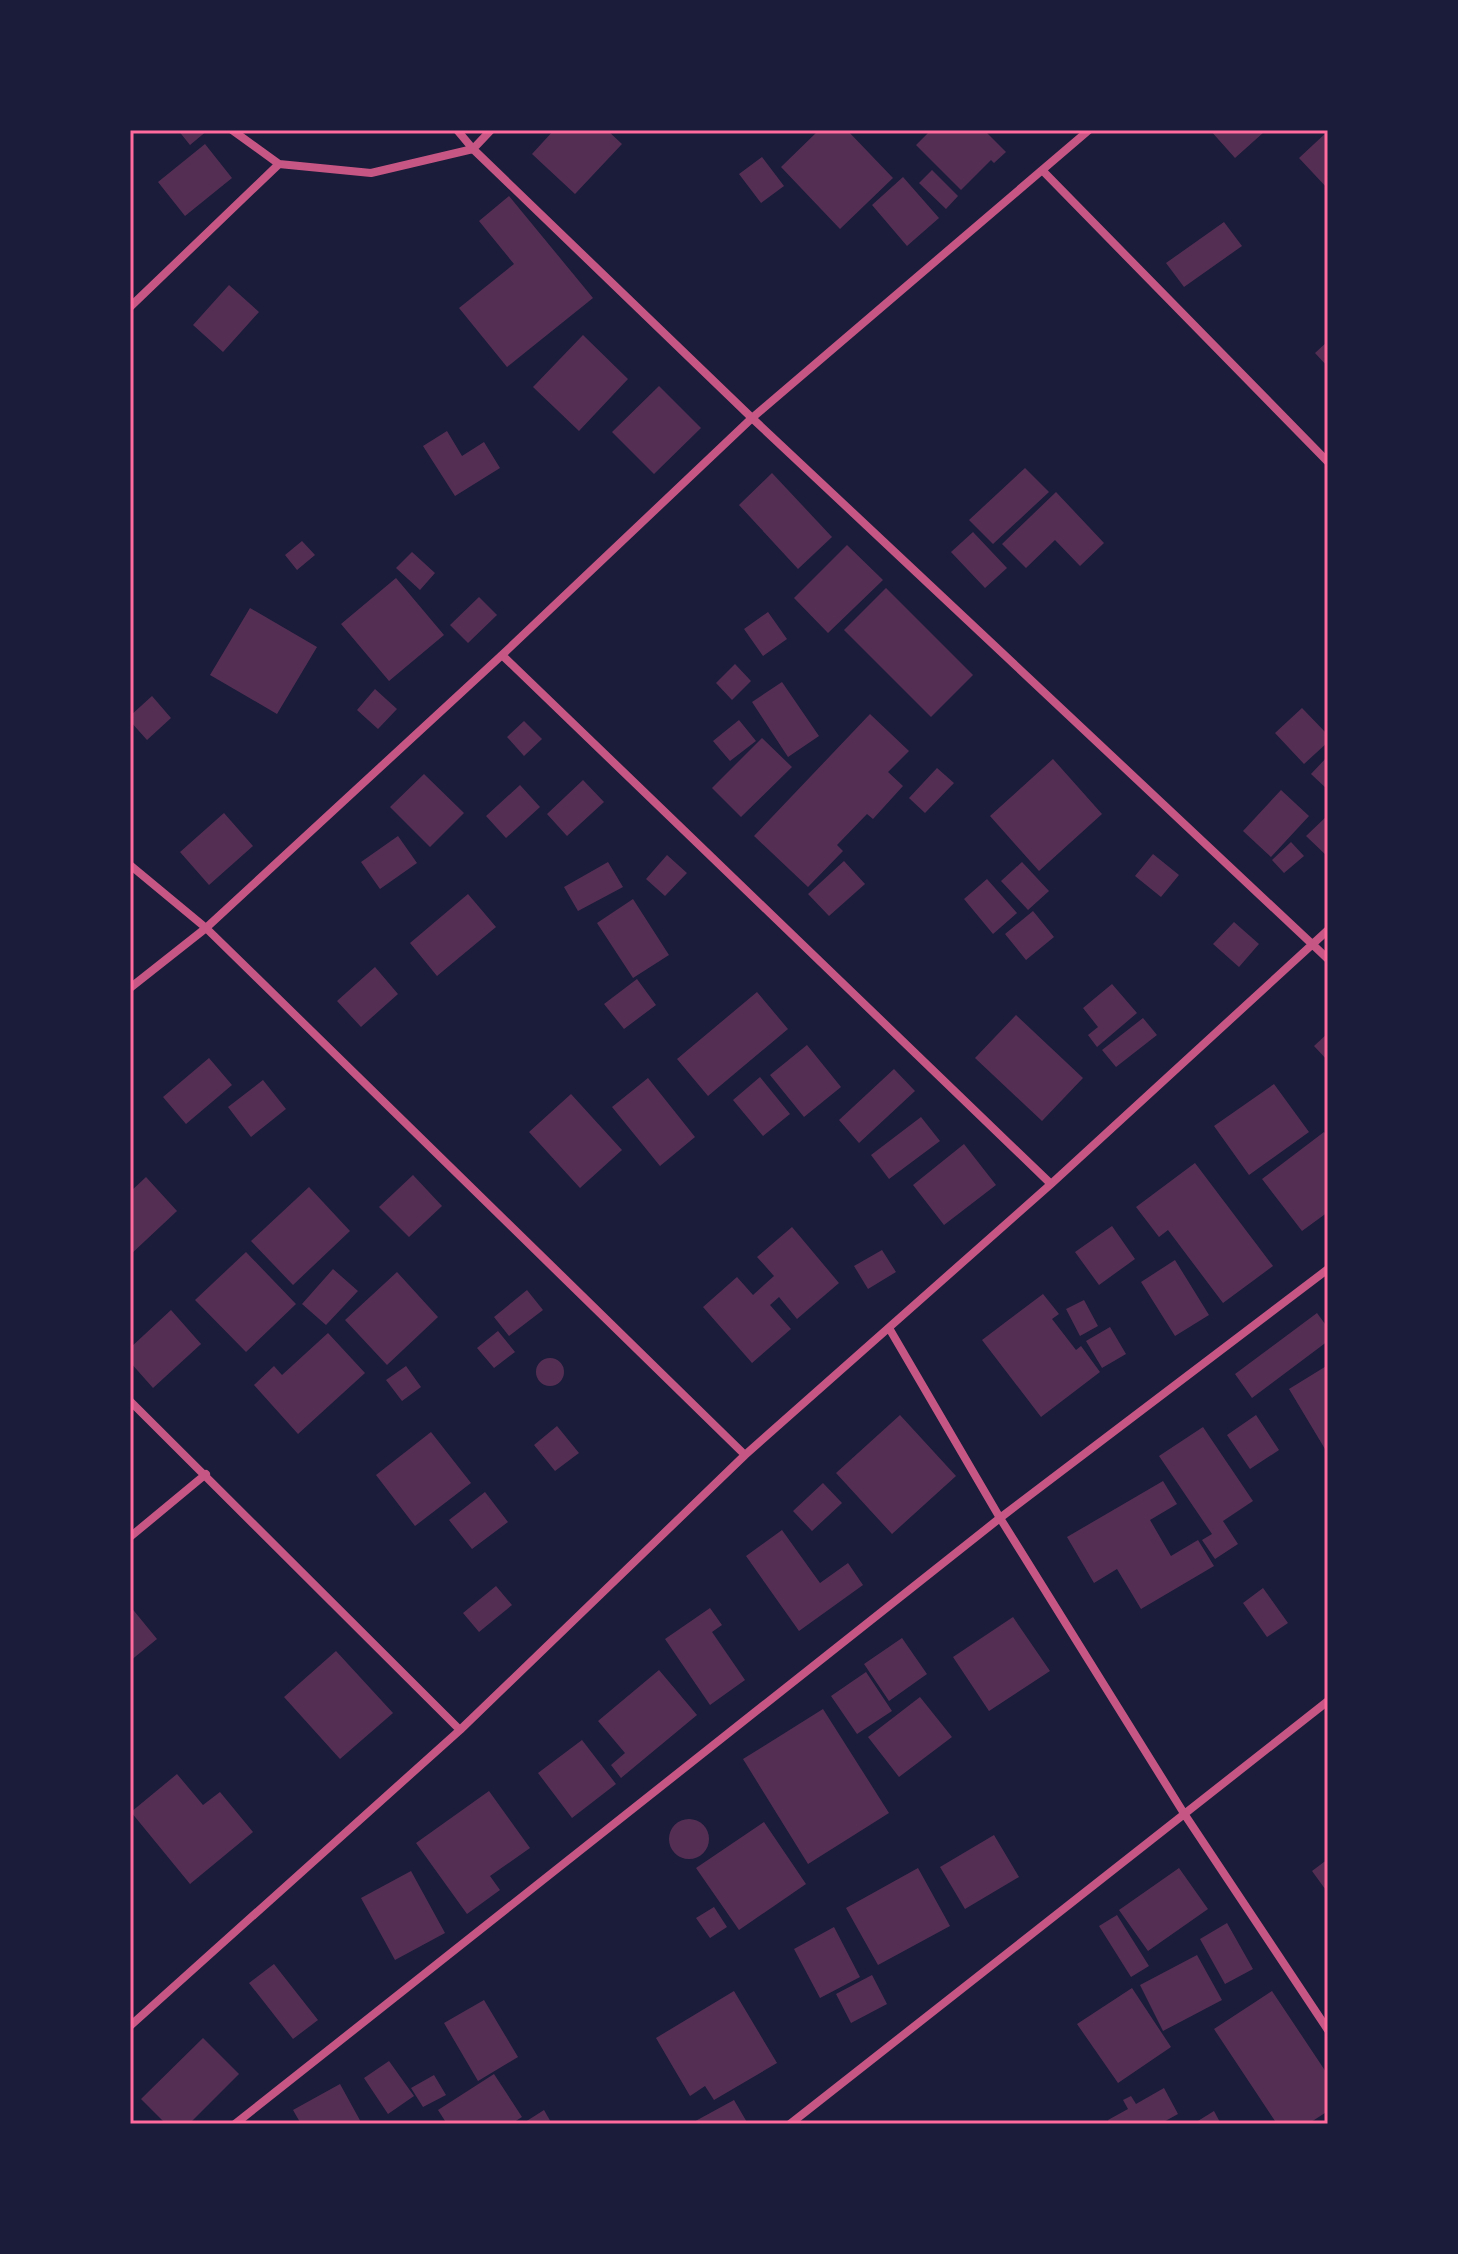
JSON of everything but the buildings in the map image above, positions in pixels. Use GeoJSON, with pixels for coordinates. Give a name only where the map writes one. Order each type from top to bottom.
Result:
{"type":"FeatureCollection","features":[{"type":"Feature","properties":{"kind":"street"},"geometry":{"type":"LineString","coordinates":[[232,130],[279,164],[371,173],[473,149],[491,130]]}},
{"type":"Feature","properties":{"kind":"street"},"geometry":{"type":"LineString","coordinates":[[457,130],[473,149],[752,418],[1328,959]]}},
{"type":"Feature","properties":{"kind":"street"},"geometry":{"type":"LineString","coordinates":[[130,988],[206,928],[502,655],[752,418],[1089,130]]}},
{"type":"Feature","properties":{"kind":"street"},"geometry":{"type":"LineString","coordinates":[[130,307],[279,164]]}},
{"type":"Feature","properties":{"kind":"street"},"geometry":{"type":"LineString","coordinates":[[1042,170],[1328,462]]}},
{"type":"Feature","properties":{"kind":"street"},"geometry":{"type":"LineString","coordinates":[[502,655],[1051,1184]]}},
{"type":"Feature","properties":{"kind":"street"},"geometry":{"type":"LineString","coordinates":[[130,865],[206,928],[745,1455]]}},
{"type":"Feature","properties":{"kind":"street"},"geometry":{"type":"LineString","coordinates":[[130,2026],[460,1730],[745,1455],[1051,1184],[1328,930]]}},
{"type":"Feature","properties":{"kind":"street"},"geometry":{"type":"LineString","coordinates":[[235,2124],[1000,1518],[1328,1269]]}},
{"type":"Feature","properties":{"kind":"street"},"geometry":{"type":"LineString","coordinates":[[889,1328],[1000,1518],[1185,1815],[1328,2030]]}},
{"type":"Feature","properties":{"kind":"street"},"geometry":{"type":"LineString","coordinates":[[130,1401],[460,1730]]}},
{"type":"Feature","properties":{"kind":"street"},"geometry":{"type":"LineString","coordinates":[[130,1537],[206,1474]]}},
{"type":"Feature","properties":{"kind":"street"},"geometry":{"type":"LineString","coordinates":[[790,2124],[1328,1701]]}}]}
